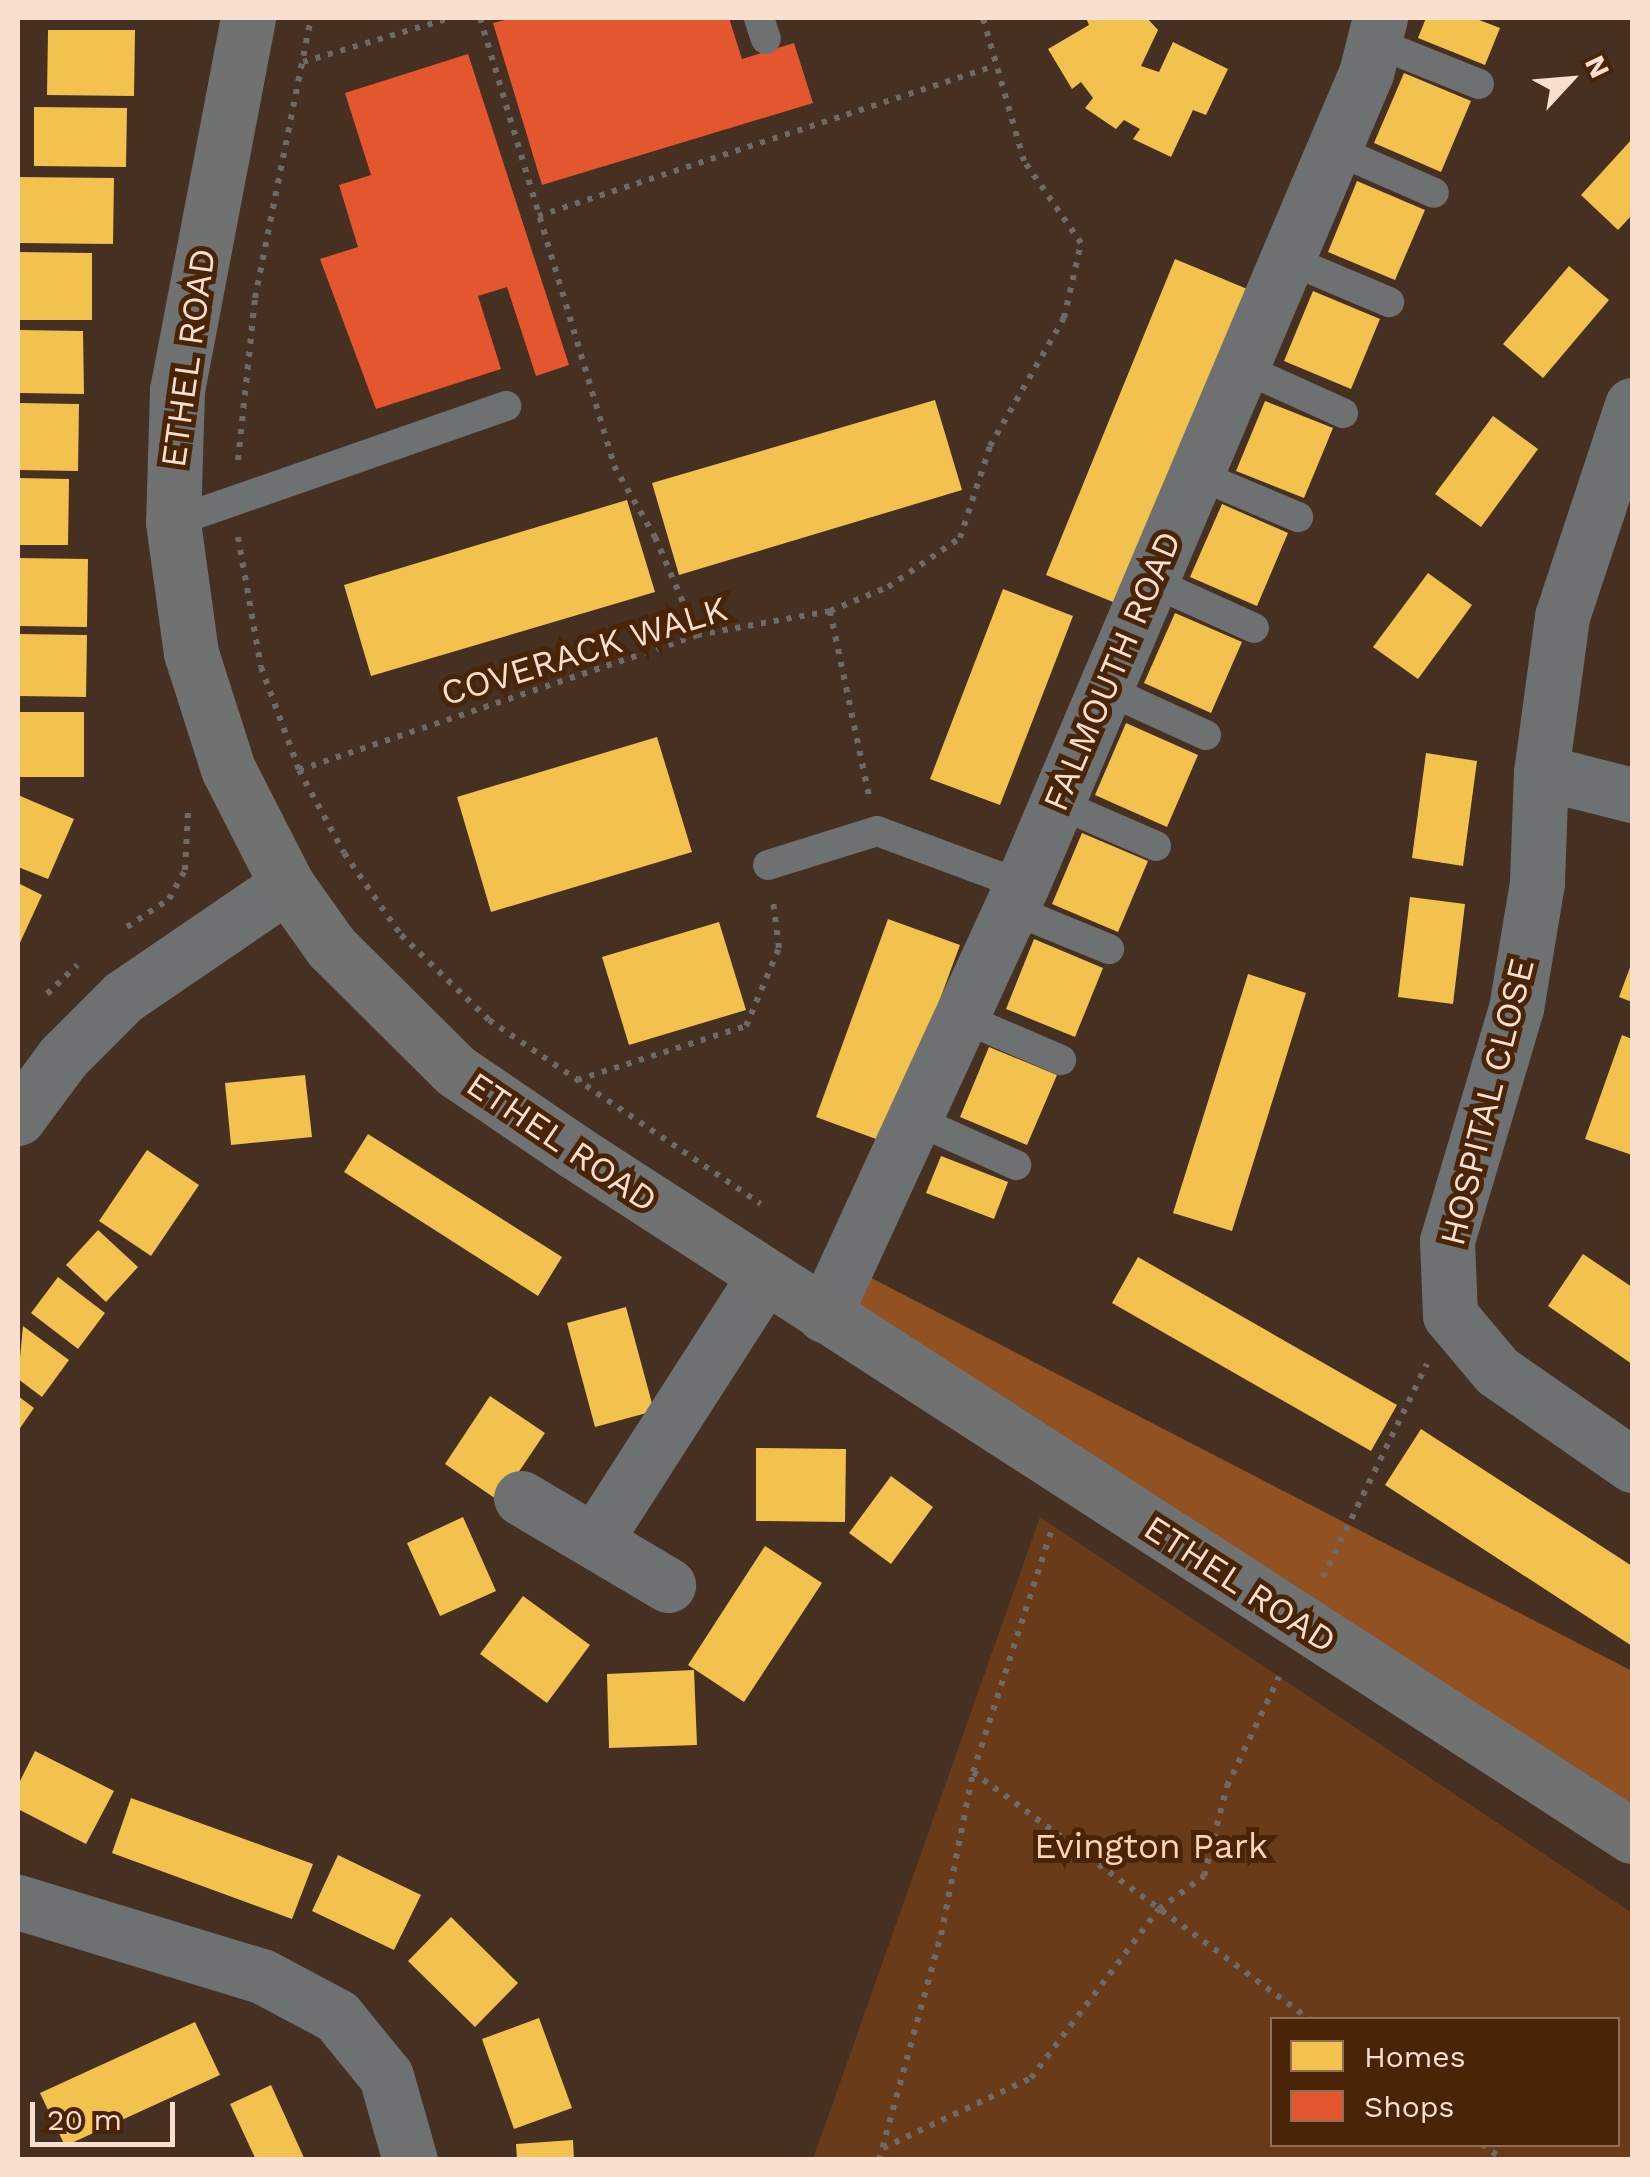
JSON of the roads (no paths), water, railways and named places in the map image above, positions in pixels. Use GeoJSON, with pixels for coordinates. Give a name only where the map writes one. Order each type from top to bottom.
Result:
{"type":"FeatureCollection","features":[{"type":"Feature","properties":{"kind":"street","name":"ETHEL ROAD"},"geometry":{"type":"LineString","coordinates":[[248,18],[177,390],[169,472],[173,522],[190,653],[228,768],[286,885],[331,946],[456,1071],[764,1277],[1632,1836]]}},
{"type":"Feature","properties":{"kind":"street","name":"FALMOUTH ROAD"},"geometry":{"type":"LineString","coordinates":[[824,1316],[1016,897],[1334,149],[1377,30]]}},
{"type":"Feature","properties":{"kind":"street","name":"HOSPITAL CLOSE"},"geometry":{"type":"LineString","coordinates":[[1632,405],[1562,617],[1541,772],[1538,882],[1516,1008],[1446,1241],[1450,1314],[1497,1370],[1632,1465]]}},
{"type":"Feature","properties":{"kind":"street"},"geometry":{"type":"LineString","coordinates":[[1541,772],[1632,795]]}},
{"type":"Feature","properties":{"kind":"street"},"geometry":{"type":"LineString","coordinates":[[18,1118],[64,1057],[123,997],[286,885]]}},
{"type":"Feature","properties":{"kind":"street"},"geometry":{"type":"LineString","coordinates":[[596,1537],[764,1277]]}},
{"type":"Feature","properties":{"kind":"street"},"geometry":{"type":"LineString","coordinates":[[521,1498],[596,1537],[668,1585]]}},
{"type":"Feature","properties":{"kind":"street"},"geometry":{"type":"LineString","coordinates":[[18,1902],[262,1976],[337,2016],[386,2076],[410,2160]]}},
{"type":"Feature","properties":{"kind":"lane"},"geometry":{"type":"LineString","coordinates":[[1377,30],[1479,84]]}},
{"type":"Feature","properties":{"kind":"lane"},"geometry":{"type":"LineString","coordinates":[[1334,149],[1434,193]]}},
{"type":"Feature","properties":{"kind":"lane"},"geometry":{"type":"LineString","coordinates":[[1287,259],[1389,302]]}},
{"type":"Feature","properties":{"kind":"lane"},"geometry":{"type":"LineString","coordinates":[[1242,368],[1343,412]]}},
{"type":"Feature","properties":{"kind":"lane"},"geometry":{"type":"LineString","coordinates":[[173,522],[506,406]]}},
{"type":"Feature","properties":{"kind":"lane"},"geometry":{"type":"LineString","coordinates":[[1196,474],[1298,517]]}},
{"type":"Feature","properties":{"kind":"lane"},"geometry":{"type":"LineString","coordinates":[[1150,581],[1254,628]]}},
{"type":"Feature","properties":{"kind":"lane"},"geometry":{"type":"LineString","coordinates":[[1105,690],[1206,735]]}},
{"type":"Feature","properties":{"kind":"lane"},"geometry":{"type":"LineString","coordinates":[[1056,803],[1156,846]]}},
{"type":"Feature","properties":{"kind":"lane"},"geometry":{"type":"LineString","coordinates":[[768,865],[877,831],[1016,897],[1109,949]]}},
{"type":"Feature","properties":{"kind":"lane"},"geometry":{"type":"LineString","coordinates":[[961,1018],[1061,1060]]}},
{"type":"Feature","properties":{"kind":"lane"},"geometry":{"type":"LineString","coordinates":[[916,1120],[1016,1165]]}},
{"type":"Feature","properties":{"kind":"park label","name":"Evington Park"},"geometry":{"type":"Point","coordinates":[1151,1846]}}]}
